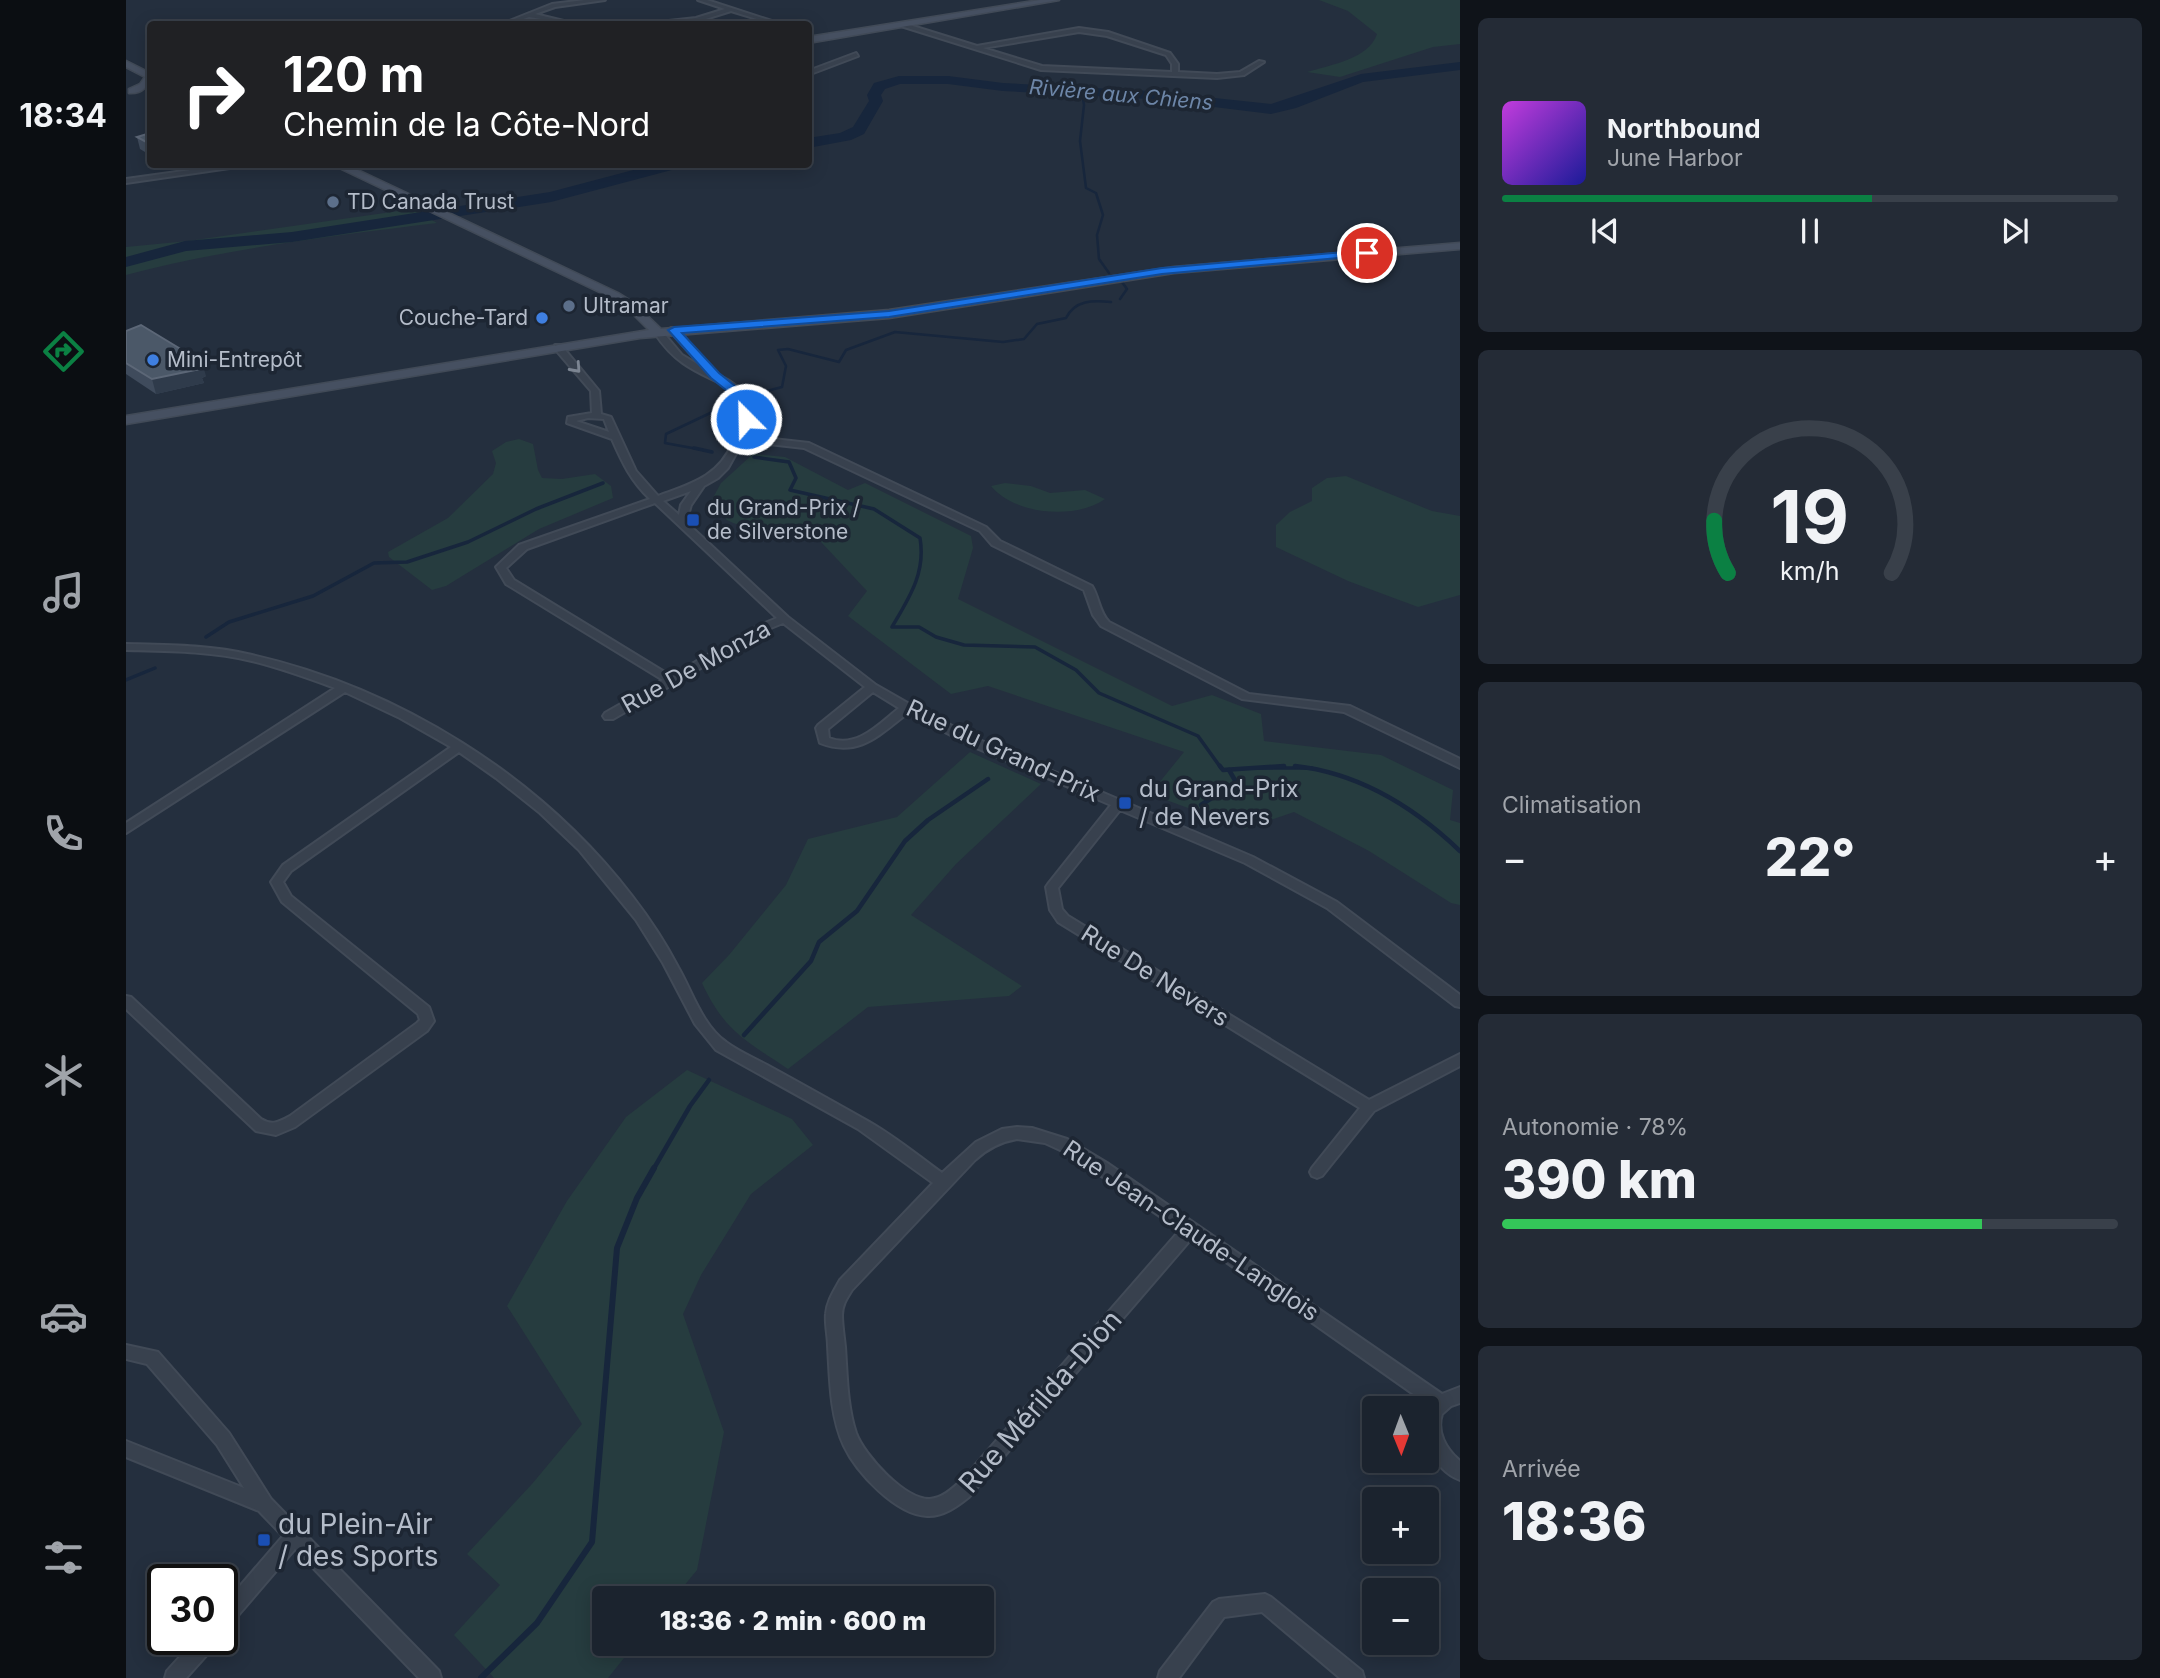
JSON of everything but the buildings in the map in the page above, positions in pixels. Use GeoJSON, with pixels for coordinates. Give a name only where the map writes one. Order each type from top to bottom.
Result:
{"type":"FeatureCollection","features":[{"type":"Feature","properties":{"kind":"street"},"geometry":{"type":"LineString","coordinates":[[513,21],[564,2],[602,0]]}},
{"type":"Feature","properties":{"kind":"street"},"geometry":{"type":"LineString","coordinates":[[701,0],[768,21]]}},
{"type":"Feature","properties":{"kind":"street"},"geometry":{"type":"LineString","coordinates":[[812,39],[1055,0]]}},
{"type":"Feature","properties":{"kind":"street"},"geometry":{"type":"LineString","coordinates":[[683,21],[729,10]]}},
{"type":"Feature","properties":{"kind":"street"},"geometry":{"type":"LineString","coordinates":[[530,15],[557,21]]}},
{"type":"Feature","properties":{"kind":"street"},"geometry":{"type":"LineString","coordinates":[[903,25],[1041,68],[1175,75],[1242,74],[1261,62]]}},
{"type":"Feature","properties":{"kind":"street"},"geometry":{"type":"LineString","coordinates":[[975,48],[1057,32],[1097,32],[1168,54],[1175,65],[1175,75]]}},
{"type":"Feature","properties":{"kind":"street"},"geometry":{"type":"LineString","coordinates":[[126,54],[147,64]]}},
{"type":"Feature","properties":{"kind":"street"},"geometry":{"type":"LineString","coordinates":[[812,72],[856,55]]}},
{"type":"Feature","properties":{"kind":"street"},"geometry":{"type":"LineString","coordinates":[[126,64],[147,74]]}},
{"type":"Feature","properties":{"kind":"street"},"geometry":{"type":"LineString","coordinates":[[129,92],[143,86],[147,80]]}},
{"type":"Feature","properties":{"kind":"street"},"geometry":{"type":"LineString","coordinates":[[129,92],[147,90]]}},
{"type":"Feature","properties":{"kind":"street"},"geometry":{"type":"LineString","coordinates":[[126,181],[224,168]]}},
{"type":"Feature","properties":{"kind":"street"},"geometry":{"type":"LineString","coordinates":[[346,168],[614,283],[658,314],[715,376]]}},
{"type":"Feature","properties":{"kind":"street"},"geometry":{"type":"LineString","coordinates":[[370,168],[630,305],[658,332],[666,344],[687,362],[715,376],[738,393],[746,403],[747,417],[740,438],[722,470],[701,484],[531,544],[513,554],[502,567],[510,582],[670,680]]}},
{"type":"Feature","properties":{"kind":"street"},"geometry":{"type":"LineString","coordinates":[[126,420],[440,370],[602,339],[674,330],[889,314],[1162,271],[1460,246]]}},
{"type":"Feature","properties":{"kind":"street"},"geometry":{"type":"LineString","coordinates":[[602,339],[628,326],[630,305]]}},
{"type":"Feature","properties":{"kind":"street"},"geometry":{"type":"LineString","coordinates":[[558,347],[595,391],[597,415],[575,417],[570,422],[616,437]]}},
{"type":"Feature","properties":{"kind":"street","name":"Rue du Grand-Prix"},"geometry":{"type":"LineString","coordinates":[[597,415],[609,419],[635,477],[784,619],[872,687],[978,744],[1210,841],[1332,905],[1460,1002]]}},
{"type":"Feature","properties":{"kind":"street"},"geometry":{"type":"LineString","coordinates":[[740,438],[810,446],[983,529],[996,542],[1088,588],[1093,596],[1095,614],[1105,624],[1246,697],[1346,709],[1460,764]]}},
{"type":"Feature","properties":{"kind":"street"},"geometry":{"type":"LineString","coordinates":[[682,521],[686,505],[701,484]]}},
{"type":"Feature","properties":{"kind":"street","name":"Rue De Monza"},"geometry":{"type":"LineString","coordinates":[[610,716],[762,628],[784,619]]}},
{"type":"Feature","properties":{"kind":"street"},"geometry":{"type":"LineString","coordinates":[[126,647],[223,652],[284,666],[345,687],[405,715],[458,747],[540,807],[591,855],[618,886],[656,939],[712,1039],[743,1061],[863,1125],[943,1182]]}},
{"type":"Feature","properties":{"kind":"street"},"geometry":{"type":"LineString","coordinates":[[126,829],[345,687]]}},
{"type":"Feature","properties":{"kind":"street"},"geometry":{"type":"LineString","coordinates":[[872,687],[822,728],[824,740],[835,747],[855,746],[907,708]]}},
{"type":"Feature","properties":{"kind":"street"},"geometry":{"type":"LineString","coordinates":[[126,1002],[256,1123],[269,1130],[279,1129],[295,1120],[422,1027],[427,1021],[424,1011],[286,899],[277,882],[287,868],[458,747]]}},
{"type":"Feature","properties":{"kind":"street","name":"Rue De Nevers"},"geometry":{"type":"LineString","coordinates":[[1119,803],[1052,887],[1056,910],[1063,919],[1369,1107]]}},
{"type":"Feature","properties":{"kind":"street"},"geometry":{"type":"LineString","coordinates":[[1317,1171],[1369,1107],[1460,1060]]}},
{"type":"Feature","properties":{"kind":"street","name":"Rue Jean-Claude-Langlois"},"geometry":{"type":"LineString","coordinates":[[943,1182],[990,1140],[1010,1133],[1038,1134],[1076,1150],[1441,1403]]}},
{"type":"Feature","properties":{"kind":"street","name":"Rue Mérilda-Dion"},"geometry":{"type":"LineString","coordinates":[[943,1182],[846,1285],[837,1299],[834,1314],[845,1420],[851,1444],[856,1455],[877,1476],[904,1499],[920,1507],[940,1506],[968,1486],[1191,1228]]}},
{"type":"Feature","properties":{"kind":"street"},"geometry":{"type":"LineString","coordinates":[[126,1352],[152,1357],[223,1439],[265,1505],[432,1678]]}},
{"type":"Feature","properties":{"kind":"street"},"geometry":{"type":"LineString","coordinates":[[1460,1395],[1441,1403],[1432,1415],[1432,1436],[1444,1458],[1460,1472]]}},
{"type":"Feature","properties":{"kind":"street"},"geometry":{"type":"LineString","coordinates":[[126,1449],[265,1505]]}},
{"type":"Feature","properties":{"kind":"street"},"geometry":{"type":"LineString","coordinates":[[238,1602],[295,1535]]}},
{"type":"Feature","properties":{"kind":"street"},"geometry":{"type":"LineString","coordinates":[[1167,1678],[1219,1608],[1265,1603],[1355,1678]]}},
{"type":"Feature","properties":{"kind":"street"},"geometry":{"type":"LineString","coordinates":[[174,1678],[194,1655]]}},
{"type":"Feature","properties":{"kind":"green space"},"geometry":{"type":"Polygon","coordinates":[[[1319,0],[1460,0],[1460,44],[1433,47],[1340,77],[1307,72],[1357,55],[1373,43],[1377,34],[1348,11],[1319,0]]]}},
{"type":"Feature","properties":{"kind":"green space"},"geometry":{"type":"Polygon","coordinates":[[[413,209],[437,223],[242,250],[126,275],[126,247],[188,241],[413,209]]]}},
{"type":"Feature","properties":{"kind":"green space"},"geometry":{"type":"Polygon","coordinates":[[[519,439],[533,444],[542,478],[562,479],[595,474],[611,486],[613,498],[539,529],[446,586],[432,590],[389,557],[388,552],[448,518],[493,474],[496,463],[492,451],[506,442],[519,439]]]}},
{"type":"Feature","properties":{"kind":"green space"},"geometry":{"type":"Polygon","coordinates":[[[753,454],[785,457],[848,490],[865,483],[971,536],[973,548],[958,599],[1172,706],[1212,695],[1261,714],[1264,741],[1381,755],[1453,790],[1450,820],[1460,823],[1460,905],[1451,903],[1369,851],[1294,812],[1245,829],[1150,794],[1184,752],[988,686],[951,694],[848,616],[867,591],[806,526],[736,524],[709,505],[721,483],[753,454]]]}},
{"type":"Feature","properties":{"kind":"green space"},"geometry":{"type":"Polygon","coordinates":[[[1346,476],[1432,511],[1460,516],[1460,595],[1418,607],[1348,581],[1276,547],[1276,525],[1290,512],[1312,501],[1312,488],[1327,478],[1346,476]]]}},
{"type":"Feature","properties":{"kind":"green space"},"geometry":{"type":"Polygon","coordinates":[[[1005,483],[1031,486],[1050,493],[1085,490],[1105,499],[1078,510],[1046,511],[1015,503],[991,486],[1005,483]]]}},
{"type":"Feature","properties":{"kind":"green space"},"geometry":{"type":"Polygon","coordinates":[[[970,752],[1041,784],[956,864],[911,915],[1022,986],[1009,996],[868,1007],[788,1069],[748,1042],[728,1024],[702,983],[729,955],[786,885],[808,839],[897,817],[970,752]]]}},
{"type":"Feature","properties":{"kind":"green space"},"geometry":{"type":"Polygon","coordinates":[[[687,1070],[792,1119],[813,1145],[751,1194],[701,1275],[683,1314],[724,1432],[697,1570],[684,1586],[592,1586],[592,1656],[626,1656],[608,1678],[494,1678],[454,1635],[500,1585],[467,1554],[532,1484],[582,1424],[507,1306],[567,1201],[626,1117],[687,1070]]]}},
{"type":"Feature","properties":{"kind":"waterway","name":"Rivière aux Chiens"},"geometry":{"type":"LineString","coordinates":[[812,142],[846,136],[859,130],[876,101],[874,95],[879,86],[899,80],[948,80],[1003,87],[1149,95],[1271,109],[1374,75],[1460,66]]}},
{"type":"Feature","properties":{"kind":"waterway"},"geometry":{"type":"LineString","coordinates":[[1082,92],[1084,105],[1080,141],[1086,188],[1096,193],[1103,215],[1097,235],[1099,259],[1109,273]]}},
{"type":"Feature","properties":{"kind":"waterway","name":"Rivière aux Chiens"},"geometry":{"type":"LineString","coordinates":[[126,262],[185,246],[292,237],[551,197],[662,168]]}},
{"type":"Feature","properties":{"kind":"waterway"},"geometry":{"type":"LineString","coordinates":[[1120,299],[1127,289],[1122,282]]}},
{"type":"Feature","properties":{"kind":"waterway"},"geometry":{"type":"LineString","coordinates":[[759,393],[782,387],[786,366],[778,350],[788,349],[839,362],[846,350],[895,332],[1003,342],[1024,339],[1037,324],[1066,318],[1079,304],[1091,301],[1111,302]]}},
{"type":"Feature","properties":{"kind":"waterway"},"geometry":{"type":"LineString","coordinates":[[703,450],[665,443],[666,434],[725,406]]}},
{"type":"Feature","properties":{"kind":"waterway"},"geometry":{"type":"LineString","coordinates":[[694,448],[703,450]]}},
{"type":"Feature","properties":{"kind":"waterway"},"geometry":{"type":"LineString","coordinates":[[703,450],[712,452]]}},
{"type":"Feature","properties":{"kind":"waterway"},"geometry":{"type":"LineString","coordinates":[[754,457],[789,462],[796,478],[790,490],[874,509],[920,538],[921,563],[915,585],[892,627],[919,627],[936,637],[964,645],[1035,647],[1076,670],[1099,693],[1198,736],[1221,768]]}},
{"type":"Feature","properties":{"kind":"waterway"},"geometry":{"type":"LineString","coordinates":[[206,637],[229,622],[313,596],[374,563],[407,562],[468,542],[536,509],[603,483]]}},
{"type":"Feature","properties":{"kind":"waterway"},"geometry":{"type":"LineString","coordinates":[[126,680],[155,668]]}},
{"type":"Feature","properties":{"kind":"waterway"},"geometry":{"type":"LineString","coordinates":[[1220,766],[1223,770],[1284,766]]}},
{"type":"Feature","properties":{"kind":"waterway"},"geometry":{"type":"LineString","coordinates":[[1295,766],[1307,768]]}},
{"type":"Feature","properties":{"kind":"waterway"},"geometry":{"type":"LineString","coordinates":[[1259,768],[1307,768]]}},
{"type":"Feature","properties":{"kind":"waterway"},"geometry":{"type":"LineString","coordinates":[[1307,768],[1312,768]]}},
{"type":"Feature","properties":{"kind":"waterway"},"geometry":{"type":"LineString","coordinates":[[1307,768],[1341,776],[1384,795],[1424,820],[1460,851]]}},
{"type":"Feature","properties":{"kind":"waterway"},"geometry":{"type":"LineString","coordinates":[[1201,805],[1236,782],[1229,770]]}},
{"type":"Feature","properties":{"kind":"waterway"},"geometry":{"type":"LineString","coordinates":[[744,1035],[811,961],[819,942],[857,911],[905,841],[928,820],[988,779]]}},
{"type":"Feature","properties":{"kind":"waterway"},"geometry":{"type":"LineString","coordinates":[[653,1170],[690,1106],[709,1080]]}},
{"type":"Feature","properties":{"kind":"waterway"},"geometry":{"type":"LineString","coordinates":[[481,1678],[537,1623],[592,1542],[617,1248],[637,1198],[654,1168]]}},
{"type":"Feature","properties":{"kind":"place","name":"TD Canada Trust"},"geometry":{"type":"Point","coordinates":[333,202]}},
{"type":"Feature","properties":{"kind":"place","name":"Ultramar"},"geometry":{"type":"Point","coordinates":[569,306]}},
{"type":"Feature","properties":{"kind":"place","name":"Couche-Tard"},"geometry":{"type":"Point","coordinates":[542,318]}},
{"type":"Feature","properties":{"kind":"place","name":"Mini-Entrepôt"},"geometry":{"type":"Point","coordinates":[153,360]}},
{"type":"Feature","properties":{"kind":"place","name":"du Grand-Prix / de Silverstone"},"geometry":{"type":"Point","coordinates":[693,520]}},
{"type":"Feature","properties":{"kind":"place","name":"du Grand-Prix / de Nevers"},"geometry":{"type":"Point","coordinates":[1125,803]}},
{"type":"Feature","properties":{"kind":"place","name":"du Plein-Air / des Sports"},"geometry":{"type":"Point","coordinates":[264,1540]}},
{"type":"Feature","properties":{"kind":"route"},"geometry":{"type":"LineString","coordinates":[[746,419],[746,403],[715,376],[674,330],[889,314],[1162,271],[1367,253]]}}]}
